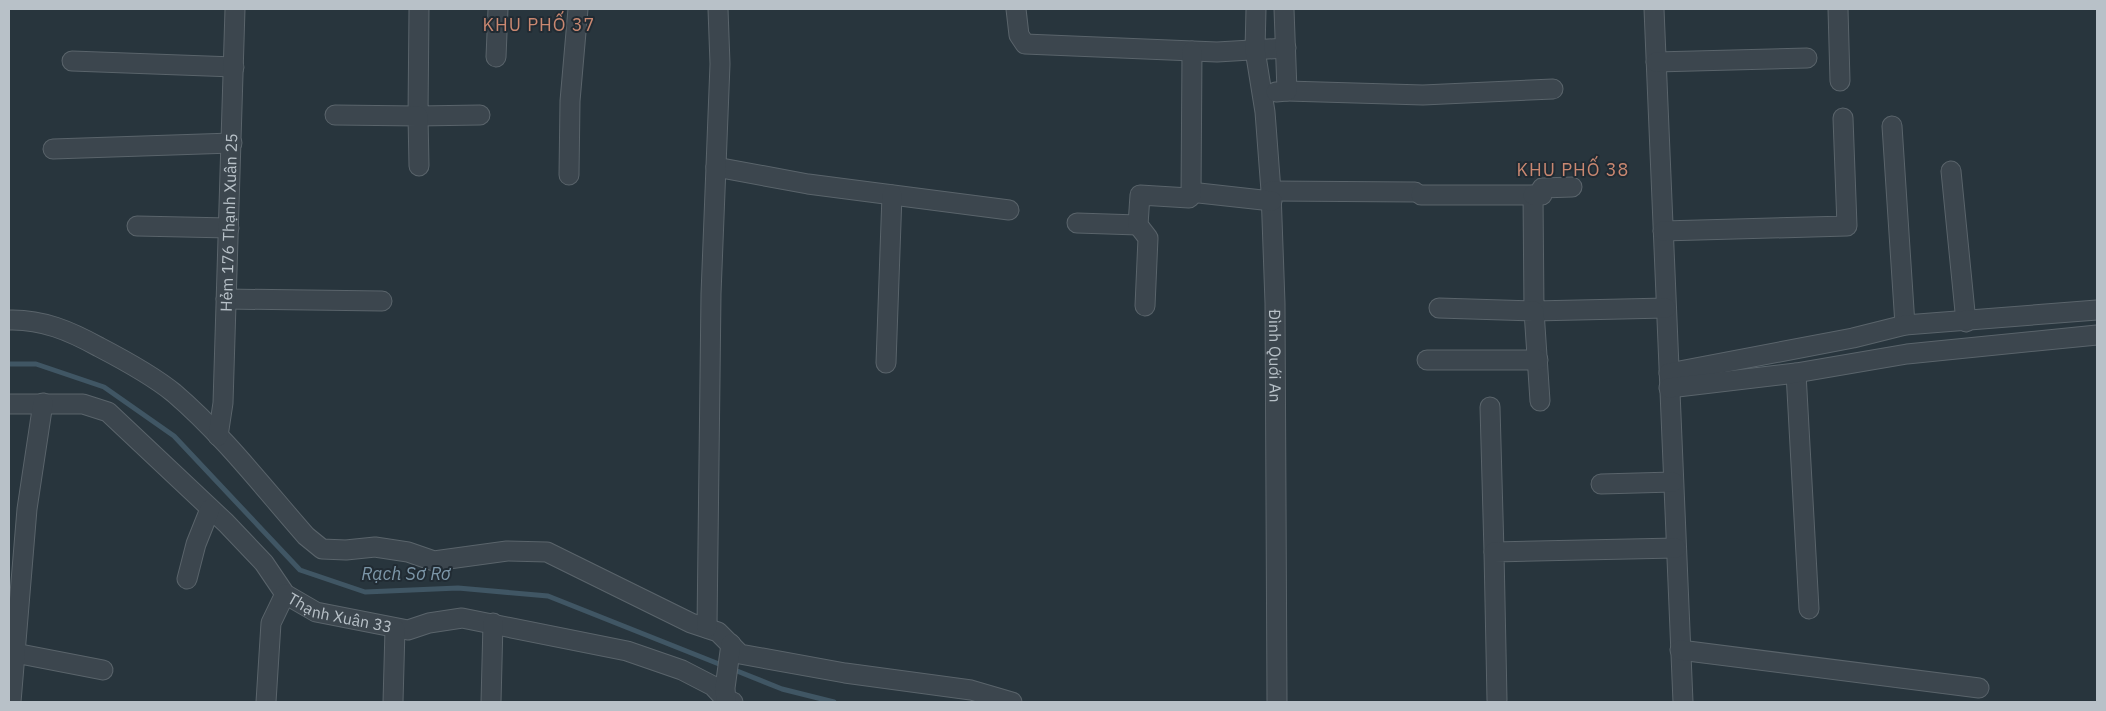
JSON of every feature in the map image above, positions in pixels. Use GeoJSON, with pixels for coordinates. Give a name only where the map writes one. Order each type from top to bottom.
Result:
{"type":"FeatureCollection","features":[{"type":"Feature","properties":{"kind":"street","name":"Hẻm 176 Thạnh Xuân 25"},"geometry":{"type":"LineString","coordinates":[[218,436],[223,403],[236,9]]}},
{"type":"Feature","properties":{"kind":"street"},"geometry":{"type":"LineString","coordinates":[[419,9],[419,166]]}},
{"type":"Feature","properties":{"kind":"street"},"geometry":{"type":"LineString","coordinates":[[496,57],[498,9]]}},
{"type":"Feature","properties":{"kind":"street"},"geometry":{"type":"LineString","coordinates":[[569,175],[570,101],[578,9]]}},
{"type":"Feature","properties":{"kind":"street"},"geometry":{"type":"LineString","coordinates":[[707,628],[711,294],[720,64],[718,9]]}},
{"type":"Feature","properties":{"kind":"street"},"geometry":{"type":"LineString","coordinates":[[1016,9],[1019,35],[1025,44],[1192,51],[1286,48]]}},
{"type":"Feature","properties":{"kind":"street","name":"Đình Quới An"},"geometry":{"type":"LineString","coordinates":[[1256,9],[1255,50],[1262,92],[1272,196],[1277,702]]}},
{"type":"Feature","properties":{"kind":"street"},"geometry":{"type":"LineString","coordinates":[[1284,9],[1287,91]]}},
{"type":"Feature","properties":{"kind":"street"},"geometry":{"type":"LineString","coordinates":[[1654,9],[1683,702]]}},
{"type":"Feature","properties":{"kind":"street"},"geometry":{"type":"LineString","coordinates":[[1838,9],[1840,81]]}},
{"type":"Feature","properties":{"kind":"street"},"geometry":{"type":"LineString","coordinates":[[1145,306],[1148,238],[1138,225],[1140,195],[1189,198],[1191,196],[1192,51]]}},
{"type":"Feature","properties":{"kind":"street"},"geometry":{"type":"LineString","coordinates":[[1656,62],[1807,58]]}},
{"type":"Feature","properties":{"kind":"street"},"geometry":{"type":"LineString","coordinates":[[72,61],[234,68]]}},
{"type":"Feature","properties":{"kind":"street"},"geometry":{"type":"LineString","coordinates":[[1262,92],[1423,95],[1553,88]]}},
{"type":"Feature","properties":{"kind":"street"},"geometry":{"type":"LineString","coordinates":[[335,115],[480,115]]}},
{"type":"Feature","properties":{"kind":"street"},"geometry":{"type":"LineString","coordinates":[[1663,231],[1847,226],[1843,118]]}},
{"type":"Feature","properties":{"kind":"street"},"geometry":{"type":"LineString","coordinates":[[1892,126],[1905,325]]}},
{"type":"Feature","properties":{"kind":"street"},"geometry":{"type":"LineString","coordinates":[[53,149],[232,143]]}},
{"type":"Feature","properties":{"kind":"street"},"geometry":{"type":"LineString","coordinates":[[716,167],[808,184],[1008,210]]}},
{"type":"Feature","properties":{"kind":"street"},"geometry":{"type":"LineString","coordinates":[[1951,171],[1966,322]]}},
{"type":"Feature","properties":{"kind":"street"},"geometry":{"type":"LineString","coordinates":[[1199,193],[1272,196],[1542,195],[1542,188],[1572,187]]}},
{"type":"Feature","properties":{"kind":"street"},"geometry":{"type":"LineString","coordinates":[[886,363],[892,195]]}},
{"type":"Feature","properties":{"kind":"street"},"geometry":{"type":"LineString","coordinates":[[1533,195],[1534,311],[1540,402]]}},
{"type":"Feature","properties":{"kind":"street"},"geometry":{"type":"LineString","coordinates":[[1077,223],[1138,225]]}},
{"type":"Feature","properties":{"kind":"street"},"geometry":{"type":"LineString","coordinates":[[137,226],[229,228]]}},
{"type":"Feature","properties":{"kind":"street"},"geometry":{"type":"LineString","coordinates":[[226,299],[382,301]]}},
{"type":"Feature","properties":{"kind":"street"},"geometry":{"type":"LineString","coordinates":[[1439,308],[1534,311],[1666,308]]}},
{"type":"Feature","properties":{"kind":"street"},"geometry":{"type":"LineString","coordinates":[[1669,381],[1905,325],[1966,322],[2097,310]]}},
{"type":"Feature","properties":{"kind":"street"},"geometry":{"type":"LineString","coordinates":[[9,320],[48,324],[66,329],[113,354],[172,392],[218,436],[306,536],[322,549],[346,550],[375,547],[408,552],[434,561],[507,551],[547,552],[647,602],[718,632],[729,649],[740,654],[845,673],[971,690],[1012,702]]}},
{"type":"Feature","properties":{"kind":"street"},"geometry":{"type":"LineString","coordinates":[[1669,381],[1796,373],[1907,354],[2097,336]]}},
{"type":"Feature","properties":{"kind":"street"},"geometry":{"type":"LineString","coordinates":[[1427,360],[1538,360]]}},
{"type":"Feature","properties":{"kind":"street"},"geometry":{"type":"LineString","coordinates":[[1796,373],[1809,609]]}},
{"type":"Feature","properties":{"kind":"street"},"geometry":{"type":"LineString","coordinates":[[11,702],[27,509],[43,403]]}},
{"type":"Feature","properties":{"kind":"street","name":"Thạnh Xuân 33"},"geometry":{"type":"LineString","coordinates":[[9,404],[83,404],[108,412],[210,508],[264,563],[285,594],[316,612],[369,621],[395,629],[408,630],[429,623],[462,618],[627,651],[682,670],[712,686],[727,698]]}},
{"type":"Feature","properties":{"kind":"street"},"geometry":{"type":"LineString","coordinates":[[1490,407],[1497,700]]}},
{"type":"Feature","properties":{"kind":"street"},"geometry":{"type":"LineString","coordinates":[[1602,484],[1673,482]]}},
{"type":"Feature","properties":{"kind":"street"},"geometry":{"type":"LineString","coordinates":[[187,578],[196,544],[210,508]]}},
{"type":"Feature","properties":{"kind":"street"},"geometry":{"type":"LineString","coordinates":[[1494,552],[1676,548]]}},
{"type":"Feature","properties":{"kind":"street"},"geometry":{"type":"LineString","coordinates":[[266,702],[271,623],[285,594]]}},
{"type":"Feature","properties":{"kind":"street"},"geometry":{"type":"LineString","coordinates":[[491,702],[493,623]]}},
{"type":"Feature","properties":{"kind":"street"},"geometry":{"type":"LineString","coordinates":[[393,702],[395,629]]}},
{"type":"Feature","properties":{"kind":"street"},"geometry":{"type":"LineString","coordinates":[[727,698],[729,649]]}},
{"type":"Feature","properties":{"kind":"street"},"geometry":{"type":"LineString","coordinates":[[1680,650],[1979,688]]}},
{"type":"Feature","properties":{"kind":"street"},"geometry":{"type":"LineString","coordinates":[[15,652],[103,670]]}},
{"type":"Feature","properties":{"kind":"waterway","name":"Rạch Sơ Rơ"},"geometry":{"type":"LineString","coordinates":[[9,364],[36,364],[104,387],[174,436],[300,570],[365,592],[458,588],[548,596],[724,666]]}},
{"type":"Feature","properties":{"kind":"waterway","name":"Rạch Sơ Rơ"},"geometry":{"type":"LineString","coordinates":[[732,669],[782,689],[834,702]]}},
{"type":"Feature","properties":{"kind":"district","name":"KHU PHỐ 37"},"geometry":{"type":"Point","coordinates":[539,25]}},
{"type":"Feature","properties":{"kind":"district","name":"KHU PHỐ 38"},"geometry":{"type":"Point","coordinates":[1573,170]}}]}
